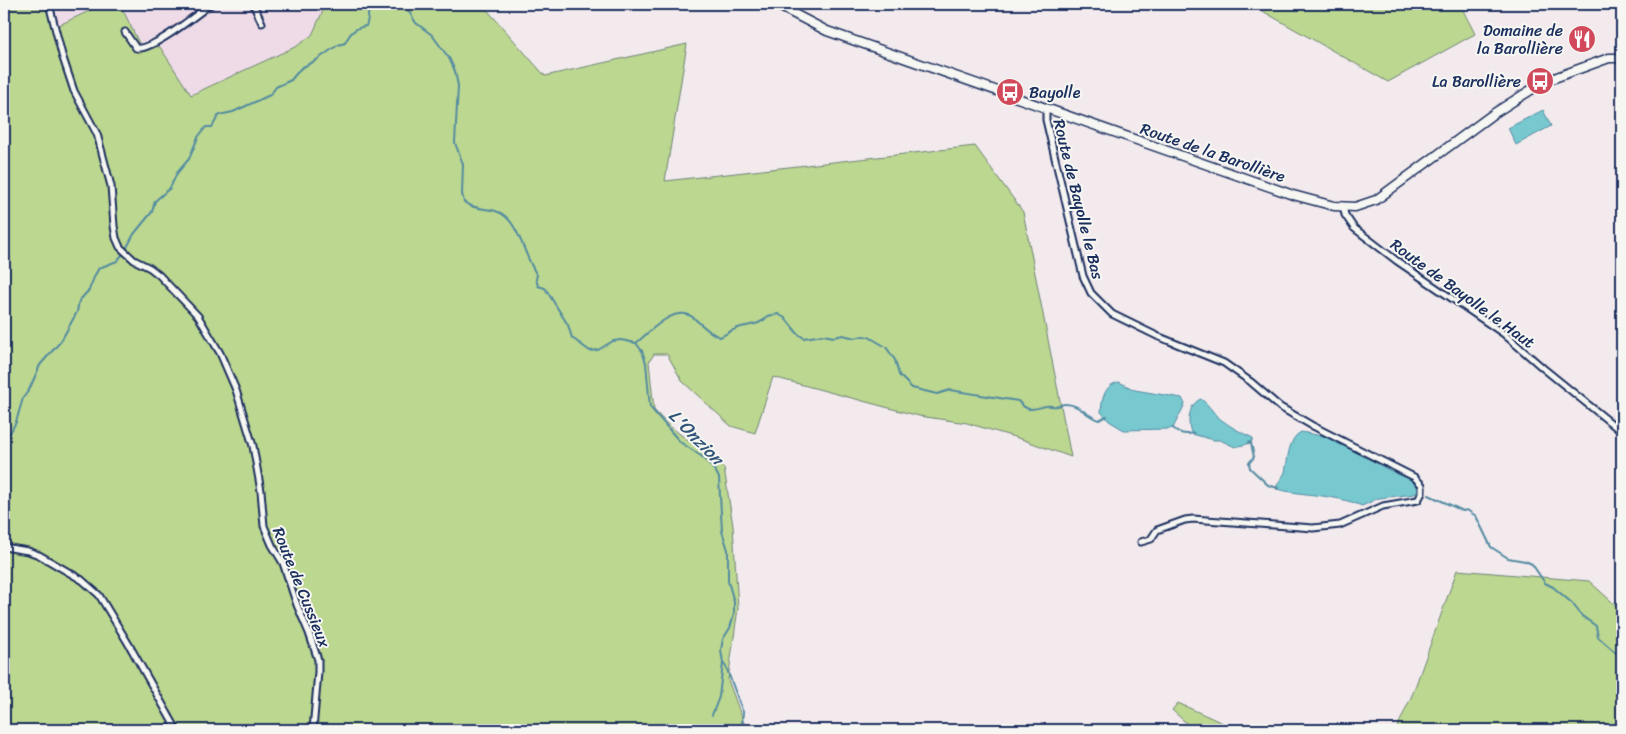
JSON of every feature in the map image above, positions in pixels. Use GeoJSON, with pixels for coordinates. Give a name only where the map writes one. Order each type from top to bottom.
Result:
{"type":"FeatureCollection","features":[{"type":"Feature","properties":{"kind":"main road","name":"Route de la Barollière"},"geometry":{"type":"LineString","coordinates":[[775,4],[827,31],[1293,195],[1334,206],[1355,207],[1376,200],[1493,114],[1544,82],[1609,58],[1622,58]]}},
{"type":"Feature","properties":{"kind":"street","name":"Route de Cussieux"},"geometry":{"type":"LineString","coordinates":[[49,4],[62,55],[74,91],[94,128],[99,142],[111,186],[114,226],[120,247],[134,260],[159,275],[198,316],[220,353],[236,390],[253,446],[261,490],[264,526],[272,545],[283,563],[318,660],[313,730]]}},
{"type":"Feature","properties":{"kind":"street"},"geometry":{"type":"LineString","coordinates":[[125,32],[136,48],[145,48],[159,41],[211,4]]}},
{"type":"Feature","properties":{"kind":"street"},"geometry":{"type":"LineString","coordinates":[[253,4],[262,23]]}},
{"type":"Feature","properties":{"kind":"street","name":"Route de Bayolle le Bas"},"geometry":{"type":"LineString","coordinates":[[1046,108],[1046,120],[1072,234],[1083,276],[1091,294],[1112,314],[1157,336],[1224,363],[1251,382],[1280,407],[1310,425],[1414,477],[1422,485],[1422,493],[1418,500],[1383,506],[1340,525],[1314,528],[1193,519],[1156,530],[1151,539],[1140,542]]}},
{"type":"Feature","properties":{"kind":"street","name":"Route de Bayolle le Haut"},"geometry":{"type":"LineString","coordinates":[[1343,206],[1344,215],[1354,228],[1397,261],[1504,334],[1622,432]]}},
{"type":"Feature","properties":{"kind":"street"},"geometry":{"type":"LineString","coordinates":[[4,547],[39,555],[82,580],[99,595],[177,730]]}},
{"type":"Feature","properties":{"kind":"shaded area"},"geometry":{"type":"Polygon","coordinates":[[[52,4],[104,4],[57,26],[52,4]]]}},
{"type":"Feature","properties":{"kind":"shaded area"},"geometry":{"type":"Polygon","coordinates":[[[120,4],[326,4],[312,35],[297,46],[191,96],[160,47],[140,45],[120,4]]]}},
{"type":"Feature","properties":{"kind":"green space"},"geometry":{"type":"Polygon","coordinates":[[[4,4],[52,4],[57,26],[104,4],[120,4],[140,45],[160,47],[191,95],[297,46],[312,35],[326,4],[482,4],[545,76],[687,44],[665,181],[975,146],[1023,212],[1071,457],[1021,439],[967,423],[919,416],[773,377],[755,433],[731,426],[682,381],[667,354],[654,354],[649,362],[654,410],[667,424],[724,468],[733,526],[738,608],[728,680],[744,723],[750,730],[4,730],[4,4]]]}},
{"type":"Feature","properties":{"kind":"green space"},"geometry":{"type":"Polygon","coordinates":[[[1250,4],[1460,4],[1475,34],[1388,82],[1250,4]]]}},
{"type":"Feature","properties":{"kind":"green space"},"geometry":{"type":"Polygon","coordinates":[[[1457,570],[1589,581],[1622,611],[1622,730],[1396,730],[1413,693],[1457,570]]]}},
{"type":"Feature","properties":{"kind":"green space"},"geometry":{"type":"Polygon","coordinates":[[[1178,703],[1225,724],[1232,730],[1194,730],[1172,710],[1178,703]]]}},
{"type":"Feature","properties":{"kind":"water"},"geometry":{"type":"Polygon","coordinates":[[[1543,110],[1551,126],[1516,145],[1508,128],[1543,110]]]}},
{"type":"Feature","properties":{"kind":"water"},"geometry":{"type":"Polygon","coordinates":[[[1119,382],[1135,390],[1182,398],[1185,404],[1173,428],[1124,430],[1109,421],[1101,412],[1103,398],[1110,386],[1119,382]]]}},
{"type":"Feature","properties":{"kind":"water"},"geometry":{"type":"Polygon","coordinates":[[[1201,399],[1222,420],[1253,438],[1251,443],[1235,447],[1220,440],[1192,434],[1189,424],[1191,409],[1201,399]]]}},
{"type":"Feature","properties":{"kind":"water"},"geometry":{"type":"Polygon","coordinates":[[[1301,432],[1328,437],[1393,472],[1410,479],[1417,486],[1418,491],[1415,494],[1379,498],[1362,506],[1341,499],[1276,489],[1285,472],[1293,439],[1301,432]]]}},
{"type":"Feature","properties":{"kind":"waterway"},"geometry":{"type":"LineString","coordinates":[[126,249],[134,234],[152,212],[155,201],[170,188],[177,173],[189,159],[198,137],[206,127],[212,127],[219,115],[233,112],[270,95],[276,87],[291,80],[301,68],[338,45],[345,43],[353,32],[358,28],[366,26],[370,6],[380,4]]}},
{"type":"Feature","properties":{"kind":"waterway","name":"L'Onzion"},"geometry":{"type":"LineString","coordinates":[[404,4],[416,23],[432,35],[449,58],[455,71],[458,86],[455,143],[463,164],[462,194],[464,202],[474,207],[501,213],[510,221],[519,235],[537,275],[538,286],[545,288],[568,325],[572,338],[590,351],[598,350],[613,341],[621,340],[636,343],[642,351],[646,363],[650,407],[680,442],[704,458],[719,478],[722,531],[728,550],[728,581],[734,602],[734,614],[730,628],[723,639],[721,650],[723,663],[719,697],[712,715]]}},
{"type":"Feature","properties":{"kind":"waterway"},"geometry":{"type":"LineString","coordinates":[[5,442],[16,422],[23,398],[29,390],[40,365],[61,341],[77,312],[79,301],[89,290],[99,268],[117,261],[122,255]]}},
{"type":"Feature","properties":{"kind":"waterway"},"geometry":{"type":"LineString","coordinates":[[636,343],[664,320],[680,314],[688,315],[695,319],[710,332],[720,337],[738,328],[758,323],[768,316],[778,314],[785,318],[798,334],[804,338],[823,335],[834,337],[843,335],[855,338],[869,337],[886,347],[895,360],[899,375],[912,388],[937,394],[950,390],[1018,401],[1028,409],[1064,404],[1075,406],[1099,420],[1107,416]]}},
{"type":"Feature","properties":{"kind":"waterway"},"geometry":{"type":"LineString","coordinates":[[1173,428],[1182,434],[1194,433]]}},
{"type":"Feature","properties":{"kind":"waterway"},"geometry":{"type":"LineString","coordinates":[[1249,442],[1251,443],[1254,457],[1249,463],[1250,468],[1268,485],[1278,488]]}},
{"type":"Feature","properties":{"kind":"waterway"},"geometry":{"type":"LineString","coordinates":[[1429,495],[1463,511],[1467,510],[1476,516],[1491,547],[1508,558],[1532,564],[1545,583],[1553,587],[1572,603],[1582,616],[1596,626],[1598,637],[1622,658]]}},
{"type":"Feature","properties":{"kind":"waterway","name":"L'Onzion"},"geometry":{"type":"LineString","coordinates":[[723,663],[743,712],[742,724]]}},
{"type":"Feature","properties":{"kind":"place","name":"Domaine de la Barollière"},"geometry":{"type":"Point","coordinates":[1582,39]}},
{"type":"Feature","properties":{"kind":"place","name":"La Barollière"},"geometry":{"type":"Point","coordinates":[1540,81]}},
{"type":"Feature","properties":{"kind":"place","name":"Bayolle"},"geometry":{"type":"Point","coordinates":[1010,92]}}]}
